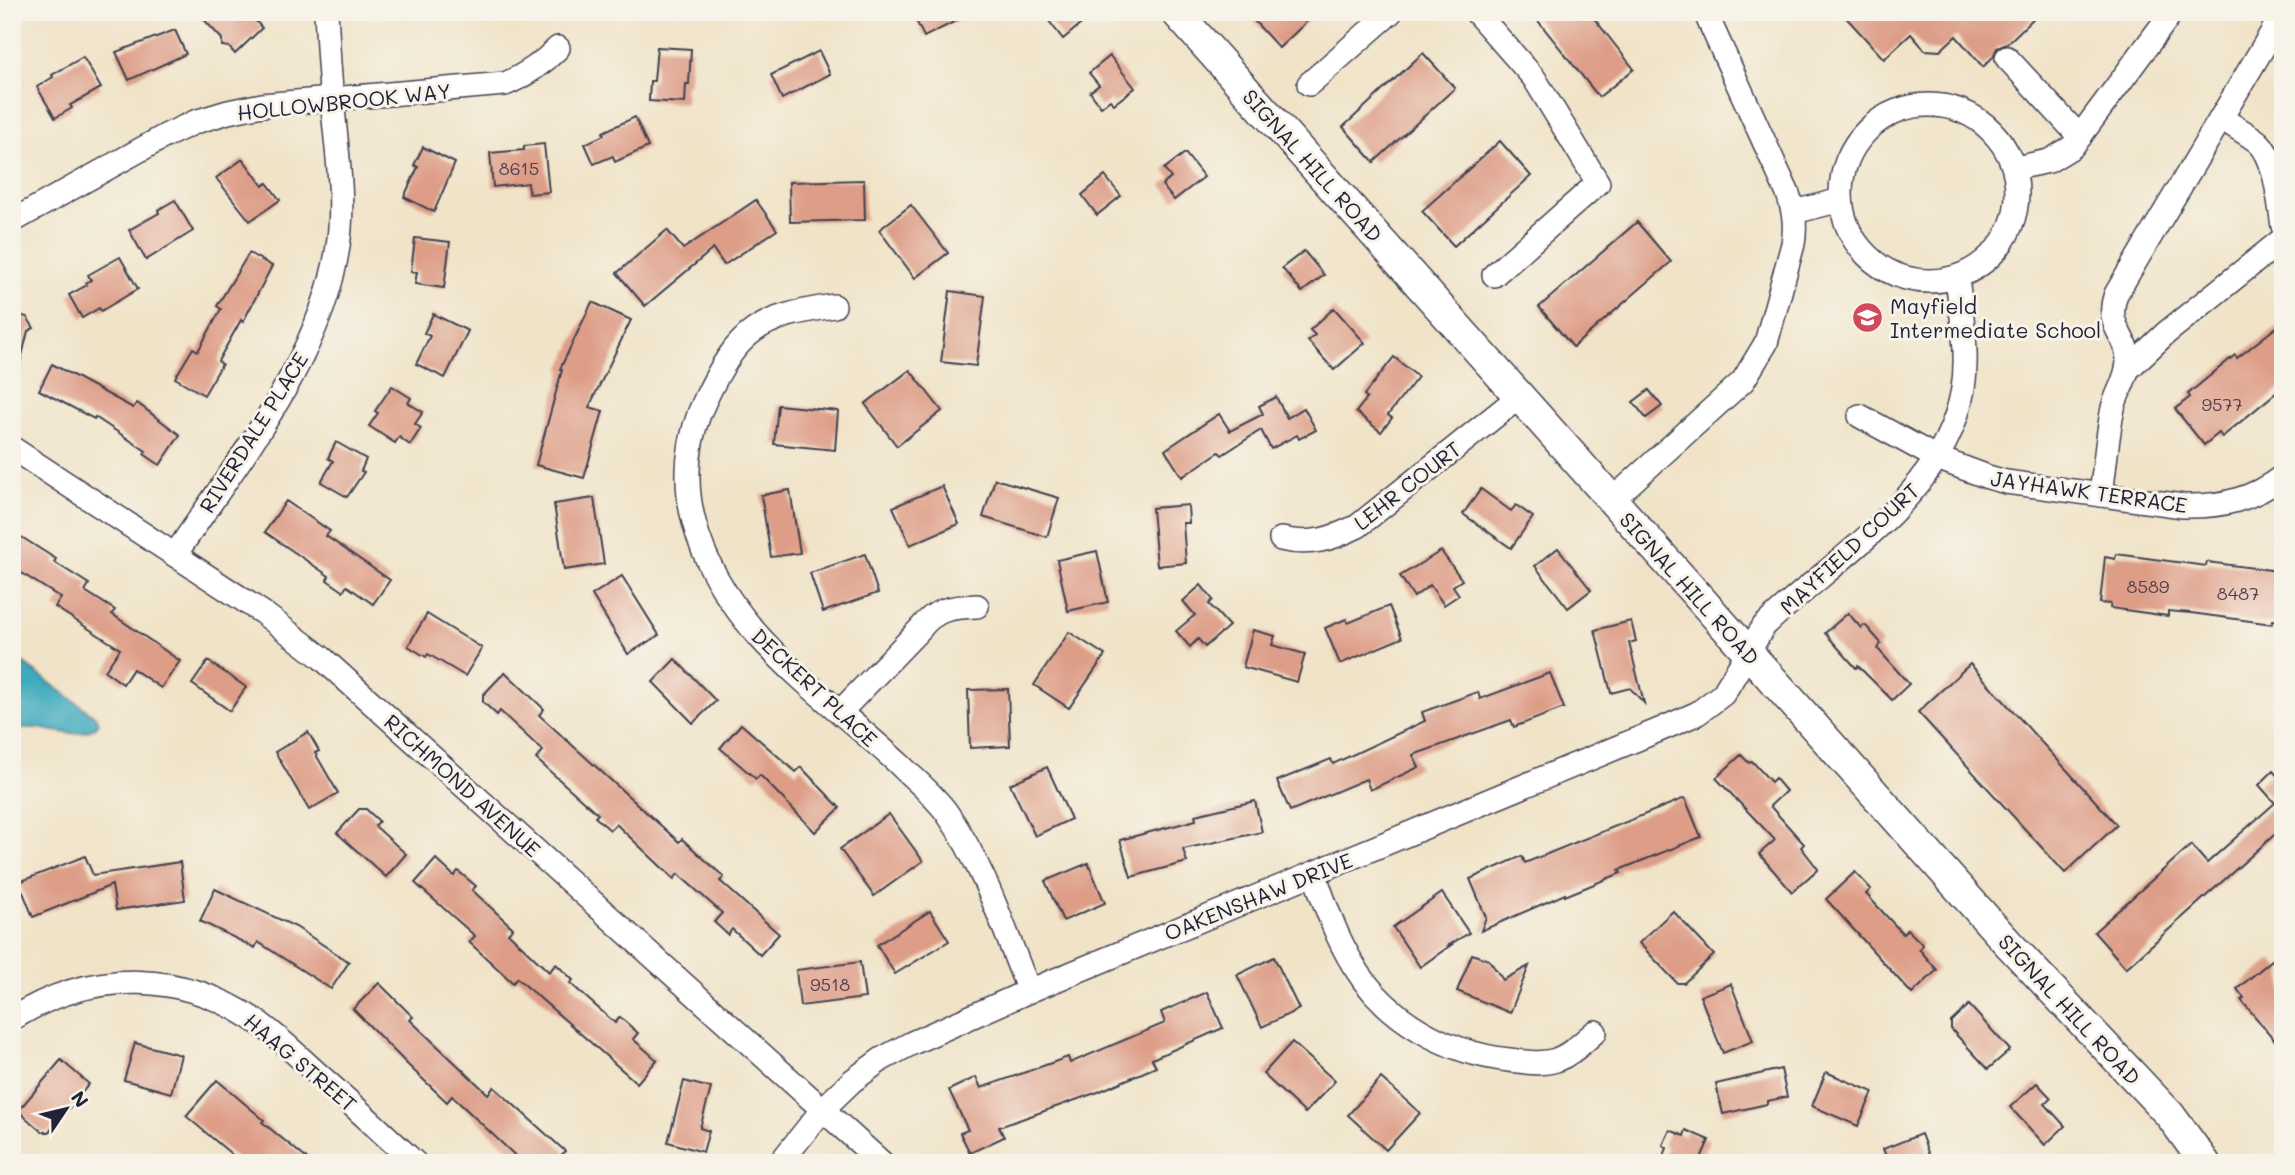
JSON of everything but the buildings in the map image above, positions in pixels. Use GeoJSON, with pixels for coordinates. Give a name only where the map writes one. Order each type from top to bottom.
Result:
{"type":"FeatureCollection","features":[{"type":"Feature","properties":{"kind":"main road","name":"SIGNAL HILL ROAD"},"geometry":{"type":"LineString","coordinates":[[1176,12],[2006,941],[2170,1115],[2205,1163]]}},
{"type":"Feature","properties":{"kind":"street","name":"RIVERDALE PLACE"},"geometry":{"type":"LineString","coordinates":[[175,555],[278,400],[308,343],[323,305],[338,247],[340,228],[340,175],[326,12]]}},
{"type":"Feature","properties":{"kind":"street"},"geometry":{"type":"LineString","coordinates":[[1309,84],[1391,12]]}},
{"type":"Feature","properties":{"kind":"street"},"geometry":{"type":"LineString","coordinates":[[1476,12],[1534,78],[1598,183],[1494,275]]}},
{"type":"Feature","properties":{"kind":"street"},"geometry":{"type":"LineString","coordinates":[[1612,500],[1743,381],[1756,362],[1766,343],[1796,229],[1794,212],[1779,169],[1705,12]]}},
{"type":"Feature","properties":{"kind":"street"},"geometry":{"type":"LineString","coordinates":[[2015,169],[2049,161],[2072,147],[2172,12]]}},
{"type":"Feature","properties":{"kind":"street"},"geometry":{"type":"LineString","coordinates":[[2101,495],[2114,405],[2127,370],[2128,359],[2113,321],[2112,305],[2116,294],[2283,13]]}},
{"type":"Feature","properties":{"kind":"street","name":"HOLLOWBROOK WAY"},"geometry":{"type":"LineString","coordinates":[[18,218],[195,122],[262,105],[506,84],[525,76],[558,48]]}},
{"type":"Feature","properties":{"kind":"street"},"geometry":{"type":"LineString","coordinates":[[2007,58],[2080,137]]}},
{"type":"Feature","properties":{"kind":"street"},"geometry":{"type":"LineString","coordinates":[[1916,105],[1936,105],[1960,110],[1980,120],[2006,149],[2015,169],[2017,205],[2010,230],[1998,250],[1979,267],[1957,277],[1932,282],[1908,279],[1886,271],[1867,255],[1854,239],[1844,216],[1841,200],[1842,177],[1849,155],[1860,138],[1876,122],[1894,112],[1916,105]]}},
{"type":"Feature","properties":{"kind":"street"},"geometry":{"type":"LineString","coordinates":[[2221,118],[2259,143],[2266,152],[2271,163],[2283,226]]}},
{"type":"Feature","properties":{"kind":"street"},"geometry":{"type":"LineString","coordinates":[[1794,212],[1841,200]]}},
{"type":"Feature","properties":{"kind":"street"},"geometry":{"type":"LineString","coordinates":[[2127,370],[2166,333],[2283,239]]}},
{"type":"Feature","properties":{"kind":"street","name":"MAYFIELD COURT"},"geometry":{"type":"LineString","coordinates":[[1747,652],[1772,619],[1904,501],[1937,458],[1963,390],[1965,349],[1957,277]]}},
{"type":"Feature","properties":{"kind":"street","name":"DECKERT PLACE"},"geometry":{"type":"LineString","coordinates":[[834,306],[785,314],[763,324],[744,338],[728,356],[699,411],[689,449],[687,481],[697,536],[710,569],[746,623],[792,670],[841,711],[946,811],[963,838],[982,879],[1029,991]]}},
{"type":"Feature","properties":{"kind":"street","name":"LEHR COURT"},"geometry":{"type":"LineString","coordinates":[[1281,540],[1296,543],[1319,541],[1358,526],[1520,396]]}},
{"type":"Feature","properties":{"kind":"street","name":"JAYHAWK TERRACE"},"geometry":{"type":"LineString","coordinates":[[1860,416],[1937,458],[2006,482],[2183,506],[2225,505],[2251,496],[2283,476]]}},
{"type":"Feature","properties":{"kind":"street","name":"RICHMOND AVENUE"},"geometry":{"type":"LineString","coordinates":[[12,448],[263,613],[322,658],[882,1163]]}},
{"type":"Feature","properties":{"kind":"street"},"geometry":{"type":"LineString","coordinates":[[841,711],[929,618],[940,610],[977,606]]}},
{"type":"Feature","properties":{"kind":"street","name":"OAKENSHAW DRIVE"},"geometry":{"type":"LineString","coordinates":[[780,1163],[823,1109],[852,1080],[890,1055],[937,1030],[1698,713],[1723,694],[1747,652]]}},
{"type":"Feature","properties":{"kind":"street"},"geometry":{"type":"LineString","coordinates":[[1314,873],[1335,932],[1354,967],[1389,1007],[1438,1041],[1488,1058],[1536,1064],[1555,1060],[1572,1052],[1595,1032]]}},
{"type":"Feature","properties":{"kind":"street","name":"HAAG STREET"},"geometry":{"type":"LineString","coordinates":[[12,1019],[56,996],[116,982],[149,982],[182,987],[208,995],[234,1007],[264,1027],[415,1163]]}},
{"type":"Feature","properties":{"kind":"water"},"geometry":{"type":"Polygon","coordinates":[[[12,655],[96,717],[98,724],[92,729],[76,733],[33,728],[12,729],[12,655]]]}},
{"type":"Feature","properties":{"kind":"place","name":"Mayfield Intermediate School"},"geometry":{"type":"Point","coordinates":[1867,317]}}]}
